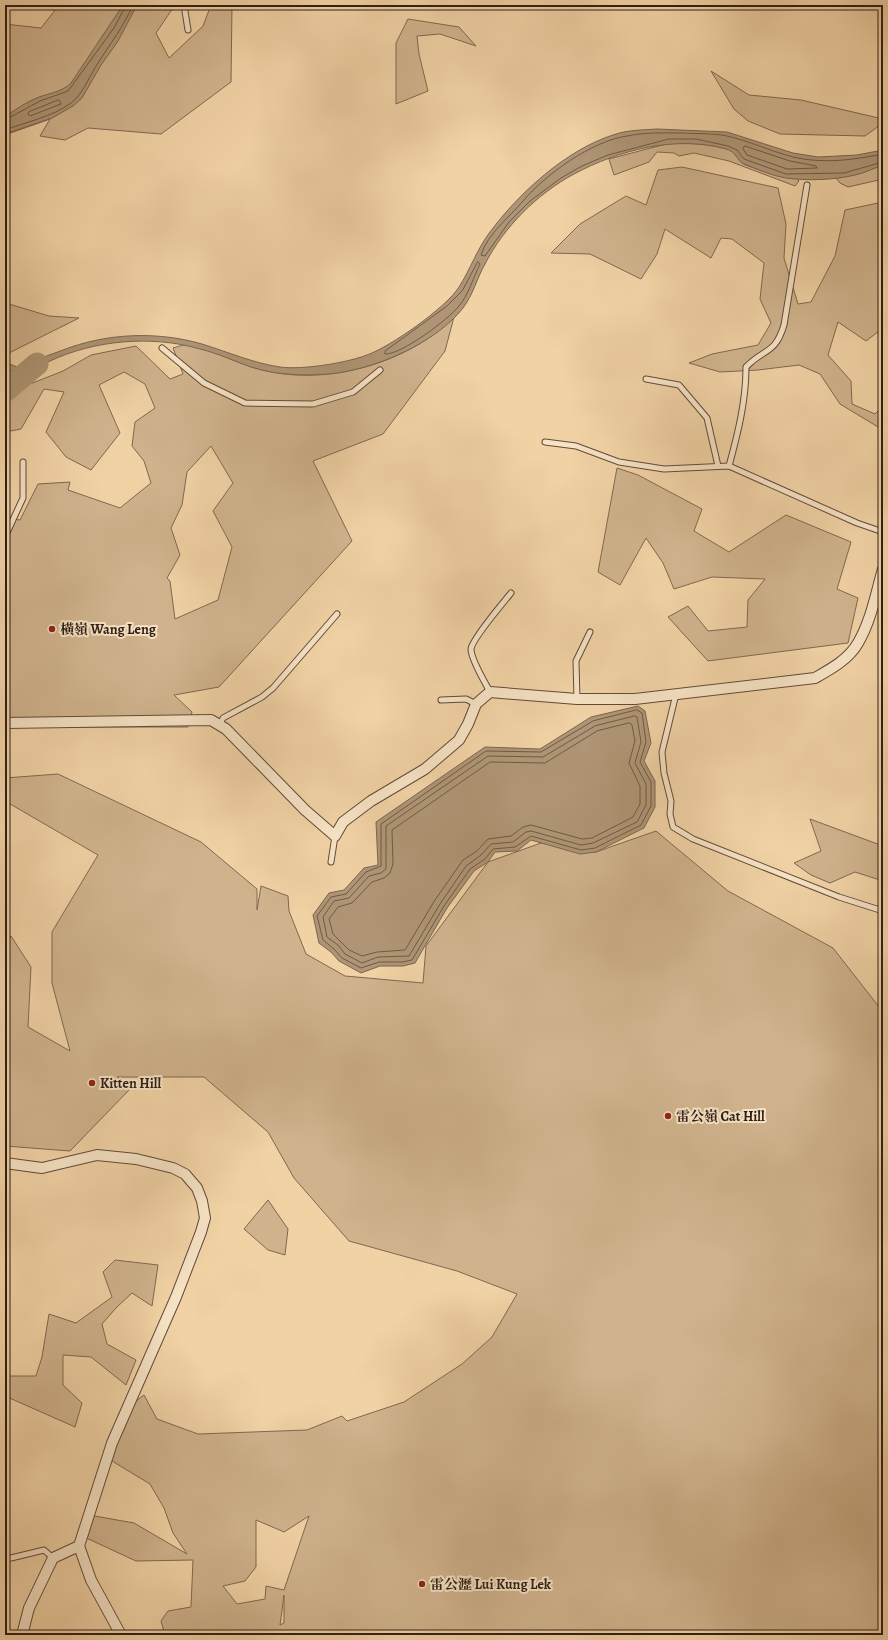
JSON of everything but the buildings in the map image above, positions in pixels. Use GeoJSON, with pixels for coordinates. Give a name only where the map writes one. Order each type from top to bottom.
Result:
{"type":"FeatureCollection","features":[{"type":"Feature","properties":{"kind":"street"},"geometry":{"type":"LineString","coordinates":[[5,723],[211,720],[220,724],[305,810],[335,836],[343,822],[371,801],[425,769],[459,740],[468,724],[476,704],[490,692],[578,699],[635,699],[815,678],[840,663],[858,643],[867,622],[883,569]]}},
{"type":"Feature","properties":{"kind":"street"},"geometry":{"type":"LineString","coordinates":[[5,1164],[42,1168],[97,1155],[136,1159],[173,1168],[185,1174],[197,1188],[202,1201],[205,1218],[202,1232],[176,1297],[112,1443],[79,1546],[91,1580],[121,1635]]}},
{"type":"Feature","properties":{"kind":"street"},"geometry":{"type":"LineString","coordinates":[[22,1635],[29,1608],[54,1558],[79,1546]]}},
{"type":"Feature","properties":{"kind":"lane"},"geometry":{"type":"LineString","coordinates":[[184,5],[188,30]]}},
{"type":"Feature","properties":{"kind":"lane"},"geometry":{"type":"LineString","coordinates":[[729,466],[741,422],[746,382],[746,367],[754,358],[768,352],[780,340],[807,185]]}},
{"type":"Feature","properties":{"kind":"lane"},"geometry":{"type":"LineString","coordinates":[[162,348],[204,384],[246,404],[313,404],[353,392],[380,370]]}},
{"type":"Feature","properties":{"kind":"lane"},"geometry":{"type":"LineString","coordinates":[[646,379],[679,385],[707,418],[718,466]]}},
{"type":"Feature","properties":{"kind":"lane"},"geometry":{"type":"LineString","coordinates":[[545,442],[576,446],[619,462],[664,469],[729,466],[857,523],[883,532]]}},
{"type":"Feature","properties":{"kind":"lane"},"geometry":{"type":"LineString","coordinates":[[5,537],[23,498],[23,462]]}},
{"type":"Feature","properties":{"kind":"lane"},"geometry":{"type":"LineString","coordinates":[[490,692],[472,655],[471,648],[476,638],[511,593]]}},
{"type":"Feature","properties":{"kind":"lane"},"geometry":{"type":"LineString","coordinates":[[220,724],[223,718],[262,697],[273,688],[337,614]]}},
{"type":"Feature","properties":{"kind":"lane"},"geometry":{"type":"LineString","coordinates":[[578,699],[577,657],[590,632]]}},
{"type":"Feature","properties":{"kind":"lane"},"geometry":{"type":"LineString","coordinates":[[676,694],[662,752],[664,773],[671,801],[670,814],[673,827],[693,840],[839,897],[883,911]]}},
{"type":"Feature","properties":{"kind":"lane"},"geometry":{"type":"LineString","coordinates":[[441,700],[466,699],[476,704]]}},
{"type":"Feature","properties":{"kind":"lane"},"geometry":{"type":"LineString","coordinates":[[331,862],[335,836]]}},
{"type":"Feature","properties":{"kind":"lane"},"geometry":{"type":"LineString","coordinates":[[5,1558],[11,1558],[44,1550],[54,1558]]}},
{"type":"Feature","properties":{"kind":"shaded area"},"geometry":{"type":"Polygon","coordinates":[[[59,5],[175,5],[156,33],[169,58],[203,26],[211,5],[232,5],[231,82],[161,134],[88,128],[65,140],[40,136],[50,119],[5,135],[5,24],[41,28],[59,5]]]}},
{"type":"Feature","properties":{"kind":"shaded area"},"geometry":{"type":"Polygon","coordinates":[[[408,19],[459,27],[476,46],[440,34],[417,36],[419,54],[428,91],[396,104],[396,43],[408,19]]]}},
{"type":"Feature","properties":{"kind":"shaded area"},"geometry":{"type":"Polygon","coordinates":[[[711,71],[749,95],[801,100],[883,119],[883,123],[865,136],[780,134],[748,121],[734,109],[711,71]]]}},
{"type":"Feature","properties":{"kind":"shaded area"},"geometry":{"type":"Polygon","coordinates":[[[670,143],[703,144],[728,149],[735,153],[741,162],[751,167],[796,178],[799,181],[795,186],[729,161],[694,153],[679,156],[674,153],[657,152],[649,162],[614,175],[609,159],[670,143]]]}},
{"type":"Feature","properties":{"kind":"shaded area"},"geometry":{"type":"Polygon","coordinates":[[[883,165],[883,179],[848,187],[840,183],[836,178],[858,174],[883,165]]]}},
{"type":"Feature","properties":{"kind":"shaded area"},"geometry":{"type":"Polygon","coordinates":[[[682,167],[778,188],[786,224],[784,258],[798,304],[811,302],[835,256],[845,210],[883,202],[883,328],[866,341],[838,322],[828,355],[851,381],[852,404],[875,414],[883,406],[883,430],[840,404],[820,374],[799,365],[758,370],[720,372],[689,363],[712,354],[758,345],[771,323],[760,299],[764,263],[732,239],[721,238],[711,258],[665,229],[657,254],[641,279],[590,254],[551,253],[580,224],[626,196],[646,205],[658,170],[682,167]]]}},
{"type":"Feature","properties":{"kind":"shaded area"},"geometry":{"type":"Polygon","coordinates":[[[5,301],[9,304],[49,316],[79,318],[5,355],[5,301]]]}},
{"type":"Feature","properties":{"kind":"shaded area"},"geometry":{"type":"Polygon","coordinates":[[[454,317],[445,351],[383,434],[313,461],[352,541],[219,687],[174,695],[192,712],[188,727],[5,727],[5,518],[20,520],[38,484],[70,482],[68,490],[120,508],[151,483],[144,461],[132,446],[135,422],[155,408],[145,384],[124,372],[99,385],[120,433],[91,470],[66,457],[46,432],[64,392],[44,389],[21,429],[5,432],[6,400],[30,384],[63,371],[91,355],[136,346],[170,379],[183,374],[173,348],[185,345],[200,348],[252,367],[274,373],[320,375],[344,372],[390,359],[411,349],[430,337],[454,317]],[[211,446],[187,472],[182,505],[171,528],[180,555],[167,578],[170,581],[175,619],[218,600],[232,547],[213,511],[233,483],[211,446]]]}},
{"type":"Feature","properties":{"kind":"shaded area"},"geometry":{"type":"Polygon","coordinates":[[[617,468],[638,475],[702,509],[694,531],[729,552],[786,515],[851,542],[837,589],[858,598],[848,643],[708,661],[668,617],[688,606],[708,631],[747,627],[748,600],[765,579],[712,577],[674,589],[663,563],[646,538],[620,585],[598,572],[617,468]]]}},
{"type":"Feature","properties":{"kind":"shaded area"},"geometry":{"type":"Polygon","coordinates":[[[58,774],[201,842],[257,889],[257,910],[261,886],[288,896],[289,911],[306,954],[345,976],[423,983],[426,946],[488,862],[541,843],[596,852],[656,831],[728,891],[833,948],[883,1012],[883,1635],[221,1635],[213,1633],[165,1635],[161,1621],[168,1611],[191,1607],[193,1560],[136,1561],[82,1536],[89,1515],[134,1523],[187,1554],[173,1533],[164,1508],[150,1484],[107,1458],[127,1408],[144,1395],[157,1419],[198,1434],[307,1430],[342,1416],[347,1421],[404,1402],[462,1364],[492,1337],[517,1294],[457,1271],[349,1241],[294,1178],[268,1132],[204,1077],[117,1077],[132,1087],[70,1151],[5,1146],[5,939],[11,936],[31,967],[28,1027],[70,1051],[52,983],[52,932],[98,855],[5,801],[5,778],[58,774]],[[309,1516],[284,1532],[256,1520],[256,1567],[245,1581],[223,1586],[237,1604],[265,1599],[266,1586],[284,1590],[309,1516]],[[284,1595],[280,1625],[284,1623],[284,1595]]]}},
{"type":"Feature","properties":{"kind":"shaded area"},"geometry":{"type":"Polygon","coordinates":[[[810,819],[883,846],[883,881],[855,872],[830,883],[811,875],[794,863],[821,851],[810,819]]]}},
{"type":"Feature","properties":{"kind":"shaded area"},"geometry":{"type":"Polygon","coordinates":[[[268,1200],[288,1229],[285,1255],[268,1250],[244,1229],[268,1200]]]}},
{"type":"Feature","properties":{"kind":"shaded area"},"geometry":{"type":"Polygon","coordinates":[[[115,1260],[158,1265],[152,1306],[132,1293],[102,1324],[107,1344],[136,1360],[126,1385],[91,1357],[63,1355],[63,1385],[82,1403],[75,1427],[5,1396],[5,1376],[36,1376],[42,1357],[49,1314],[76,1323],[112,1297],[103,1272],[115,1260]]]}},
{"type":"Feature","properties":{"kind":"water"},"geometry":{"type":"Polygon","coordinates":[[[123,5],[137,5],[118,41],[101,65],[82,98],[73,106],[52,118],[5,134],[5,117],[30,101],[60,90],[71,83],[123,5]]]}},
{"type":"Feature","properties":{"kind":"water"},"geometry":{"type":"Polygon","coordinates":[[[657,129],[727,132],[793,153],[818,157],[857,155],[883,150],[883,165],[847,177],[821,180],[803,180],[781,177],[744,164],[730,150],[707,145],[668,144],[629,152],[591,165],[547,191],[512,225],[493,250],[482,269],[470,298],[451,321],[420,344],[383,361],[365,367],[329,374],[309,375],[280,373],[260,370],[200,349],[163,342],[143,341],[105,344],[67,354],[41,365],[17,383],[13,383],[14,379],[21,373],[5,369],[5,362],[24,370],[32,363],[42,358],[80,344],[114,337],[132,336],[167,337],[185,340],[250,360],[289,368],[300,368],[348,361],[367,355],[377,351],[417,326],[453,295],[490,232],[515,202],[545,174],[578,151],[595,142],[624,132],[657,129]]]}},
{"type":"Feature","properties":{"kind":"water"},"geometry":{"type":"Polygon","coordinates":[[[638,706],[645,711],[651,743],[644,761],[655,781],[655,807],[644,828],[596,852],[580,854],[531,840],[517,851],[495,852],[488,862],[474,871],[447,908],[415,963],[403,966],[380,966],[361,973],[339,961],[331,952],[319,943],[313,915],[329,893],[344,890],[364,868],[378,865],[376,822],[485,747],[540,749],[591,717],[638,706]]]}},
{"type":"Feature","properties":{"kind":"waterway"},"geometry":{"type":"LineString","coordinates":[[5,391],[37,364]]}},
{"type":"Feature","properties":{"kind":"place","name":"橫嶺 Wang Leng"},"geometry":{"type":"Point","coordinates":[52,629]}},
{"type":"Feature","properties":{"kind":"place","name":"Kitten Hill"},"geometry":{"type":"Point","coordinates":[92,1083]}},
{"type":"Feature","properties":{"kind":"place","name":"雷公嶺 Cat Hill"},"geometry":{"type":"Point","coordinates":[668,1116]}},
{"type":"Feature","properties":{"kind":"place","name":"雷公瀝 Lui Kung Lek"},"geometry":{"type":"Point","coordinates":[422,1584]}}]}
